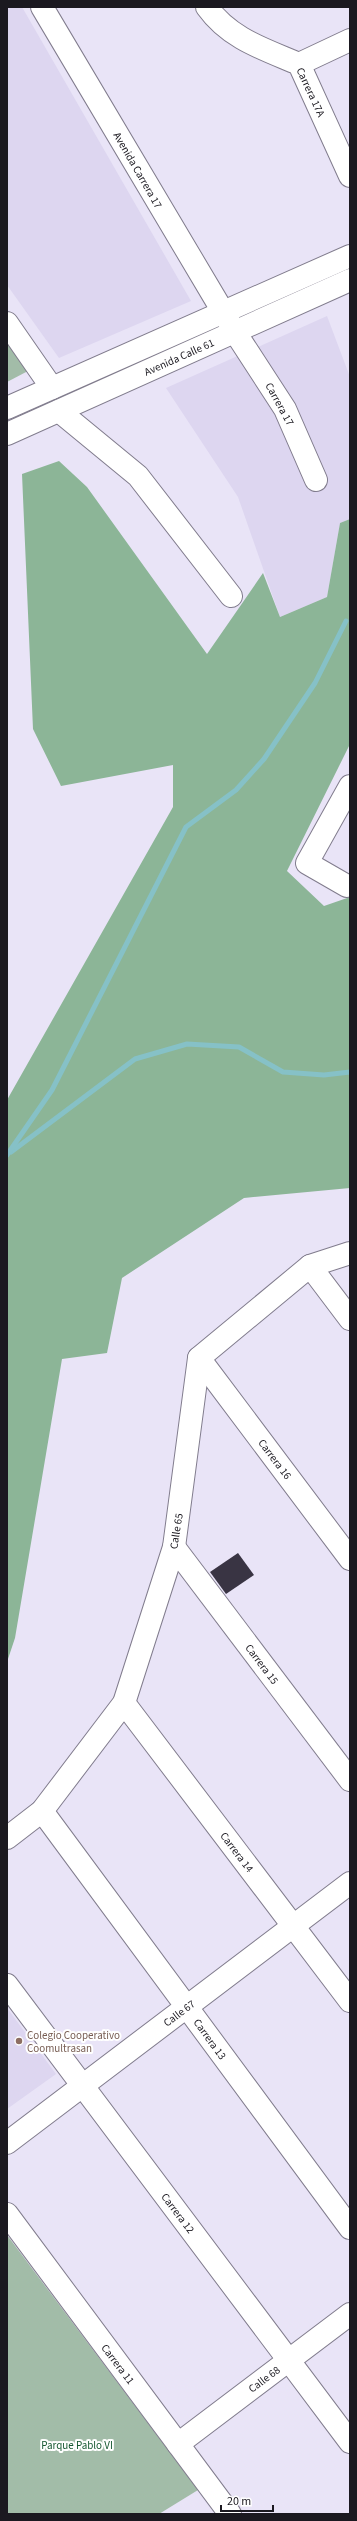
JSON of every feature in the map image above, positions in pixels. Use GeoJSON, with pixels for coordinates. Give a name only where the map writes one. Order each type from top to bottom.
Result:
{"type":"FeatureCollection","features":[{"type":"Feature","properties":{"kind":"street","name":"Avenida Carrera 17"},"geometry":{"type":"LineString","coordinates":[[42,7],[222,313],[235,332]]}},
{"type":"Feature","properties":{"kind":"street","name":"Carrera 17A"},"geometry":{"type":"LineString","coordinates":[[207,7],[225,28],[243,41],[299,64],[350,176]]}},
{"type":"Feature","properties":{"kind":"street"},"geometry":{"type":"LineString","coordinates":[[299,64],[350,40]]}},
{"type":"Feature","properties":{"kind":"street","name":"Avenida Calle 61"},"geometry":{"type":"LineString","coordinates":[[7,408],[350,256]]}},
{"type":"Feature","properties":{"kind":"street","name":"Avenida Calle 61"},"geometry":{"type":"LineString","coordinates":[[7,434],[350,280]]}},
{"type":"Feature","properties":{"kind":"street"},"geometry":{"type":"LineString","coordinates":[[7,323],[52,388]]}},
{"type":"Feature","properties":{"kind":"street","name":"Carrera 17"},"geometry":{"type":"LineString","coordinates":[[235,332],[285,409],[316,480]]}},
{"type":"Feature","properties":{"kind":"street"},"geometry":{"type":"LineString","coordinates":[[59,411],[138,476],[231,596]]}},
{"type":"Feature","properties":{"kind":"street"},"geometry":{"type":"LineString","coordinates":[[347,886],[306,863],[350,786]]}},
{"type":"Feature","properties":{"kind":"street"},"geometry":{"type":"LineString","coordinates":[[199,1358],[310,1266],[350,1254]]}},
{"type":"Feature","properties":{"kind":"street"},"geometry":{"type":"LineString","coordinates":[[310,1266],[350,1319]]}},
{"type":"Feature","properties":{"kind":"street","name":"Calle 65"},"geometry":{"type":"LineString","coordinates":[[7,1838],[42,1811],[124,1703],[174,1547],[199,1358]]}},
{"type":"Feature","properties":{"kind":"street","name":"Carrera 16"},"geometry":{"type":"LineString","coordinates":[[199,1358],[350,1559]]}},
{"type":"Feature","properties":{"kind":"street","name":"Carrera 15"},"geometry":{"type":"LineString","coordinates":[[174,1547],[350,1780]]}},
{"type":"Feature","properties":{"kind":"street","name":"Carrera 14"},"geometry":{"type":"LineString","coordinates":[[124,1703],[350,2001]]}},
{"type":"Feature","properties":{"kind":"street","name":"Carrera 13"},"geometry":{"type":"LineString","coordinates":[[42,1811],[350,2228]]}},
{"type":"Feature","properties":{"kind":"street","name":"Calle 67"},"geometry":{"type":"LineString","coordinates":[[7,2142],[350,1883]]}},
{"type":"Feature","properties":{"kind":"street","name":"Carrera 12"},"geometry":{"type":"LineString","coordinates":[[7,1985],[350,2442]]}},
{"type":"Feature","properties":{"kind":"street","name":"Carrera 11"},"geometry":{"type":"LineString","coordinates":[[7,2214],[230,2514]]}},
{"type":"Feature","properties":{"kind":"street","name":"Calle 68"},"geometry":{"type":"LineString","coordinates":[[178,2444],[350,2314]]}},
{"type":"Feature","properties":{"kind":"shaded area"},"geometry":{"type":"Polygon","coordinates":[[[7,7],[22,7],[191,301],[59,358],[7,285],[7,7]]]}},
{"type":"Feature","properties":{"kind":"shaded area"},"geometry":{"type":"Polygon","coordinates":[[[327,316],[350,377],[350,519],[340,523],[327,597],[280,617],[238,497],[166,388],[327,316]]]}},
{"type":"Feature","properties":{"kind":"shaded area","name":"Colegio Cooperativo Coomultrasan"},"geometry":{"type":"Polygon","coordinates":[[[7,2008],[56,2074],[7,2109],[7,2008]]]}},
{"type":"Feature","properties":{"kind":"green space"},"geometry":{"type":"Polygon","coordinates":[[[7,339],[28,371],[7,382],[7,339]]]}},
{"type":"Feature","properties":{"kind":"green space"},"geometry":{"type":"Polygon","coordinates":[[[59,461],[87,487],[207,654],[263,573],[280,617],[327,597],[340,523],[350,519],[350,744],[287,871],[324,906],[350,897],[350,1188],[244,1198],[122,1278],[107,1353],[62,1359],[15,1638],[7,1662],[7,1100],[173,807],[173,765],[61,786],[33,729],[22,474],[59,461]]]}},
{"type":"Feature","properties":{"kind":"green space","name":"Parque Pablo VI"},"geometry":{"type":"Polygon","coordinates":[[[7,2235],[198,2490],[159,2514],[7,2514],[7,2235]]]}},
{"type":"Feature","properties":{"kind":"building"},"geometry":{"type":"Polygon","coordinates":[[[238,1553],[254,1575],[226,1594],[210,1572],[238,1553]]]}},
{"type":"Feature","properties":{"kind":"waterway"},"geometry":{"type":"LineString","coordinates":[[7,1155],[52,1090],[186,827],[236,790],[264,759],[315,683],[346,621]]}},
{"type":"Feature","properties":{"kind":"waterway"},"geometry":{"type":"LineString","coordinates":[[11,1152],[135,1059],[187,1044],[239,1047],[283,1072],[324,1075],[350,1072]]}},
{"type":"Feature","properties":{"kind":"place","name":"Colegio Cooperativo Coomultrasan"},"geometry":{"type":"Point","coordinates":[19,2041]}}]}
